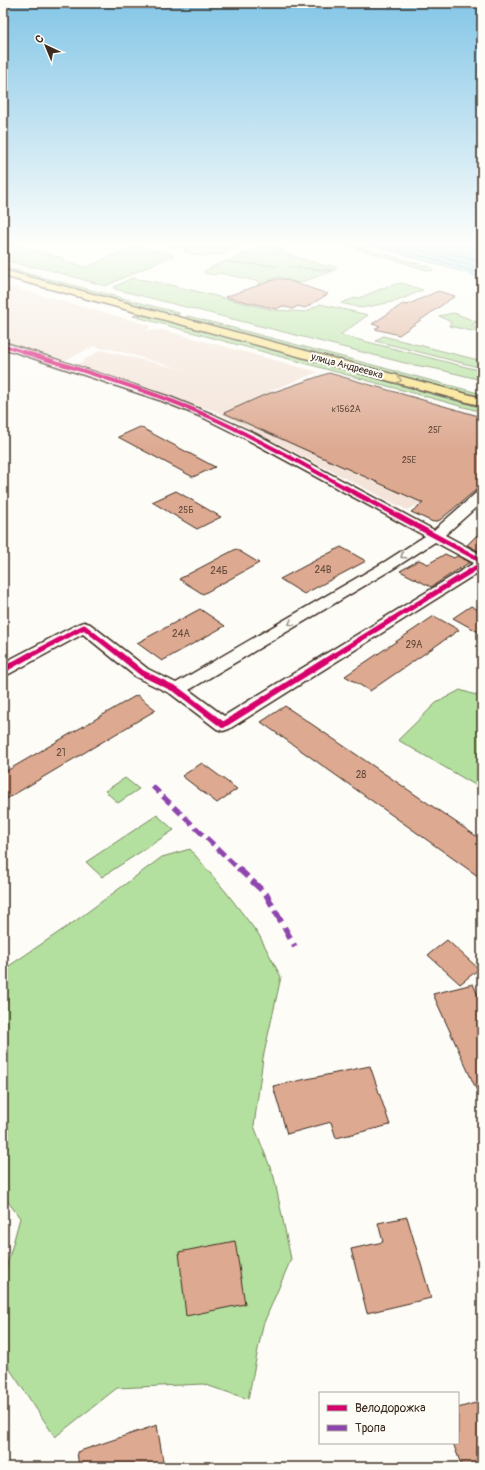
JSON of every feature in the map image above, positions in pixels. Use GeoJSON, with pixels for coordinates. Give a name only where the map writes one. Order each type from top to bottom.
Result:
{"type":"FeatureCollection","features":[{"type":"Feature","properties":{"kind":"main road","name":"улица Андреевка"},"geometry":{"type":"LineString","coordinates":[[155,314],[482,402]]}},
{"type":"Feature","properties":{"kind":"main road"},"geometry":{"type":"LineString","coordinates":[[172,318],[182,317],[185,314]]}},
{"type":"Feature","properties":{"kind":"main road","name":"улица Андреевка"},"geometry":{"type":"LineString","coordinates":[[195,314],[482,389]]}},
{"type":"Feature","properties":{"kind":"street"},"geometry":{"type":"LineString","coordinates":[[3,345],[166,399],[208,416],[252,436],[436,535],[453,547],[482,562]]}},
{"type":"Feature","properties":{"kind":"street"},"geometry":{"type":"LineString","coordinates":[[177,690],[385,568],[445,529],[482,496]]}},
{"type":"Feature","properties":{"kind":"street"},"geometry":{"type":"LineString","coordinates":[[3,670],[84,627],[142,674],[177,690],[223,725],[482,562]]}},
{"type":"Feature","properties":{"kind":"shaded area"},"geometry":{"type":"Polygon","coordinates":[[[3,314],[107,314],[149,325],[149,329],[105,349],[94,346],[62,362],[3,343],[3,314]]]}},
{"type":"Feature","properties":{"kind":"shaded area"},"geometry":{"type":"Polygon","coordinates":[[[163,330],[318,372],[270,391],[474,475],[407,510],[215,411],[74,366],[101,350],[188,371],[108,348],[145,331],[163,330]]]}},
{"type":"Feature","properties":{"kind":"green space"},"geometry":{"type":"Polygon","coordinates":[[[211,314],[362,314],[368,315],[340,335],[482,371],[482,380],[409,364],[211,314]]]}},
{"type":"Feature","properties":{"kind":"green space"},"geometry":{"type":"Polygon","coordinates":[[[456,314],[477,322],[471,326],[479,329],[482,327],[482,333],[449,326],[451,322],[439,316],[456,314]]]}},
{"type":"Feature","properties":{"kind":"green space"},"geometry":{"type":"Polygon","coordinates":[[[137,315],[159,318],[482,408],[482,412],[133,316],[137,315]]]}},
{"type":"Feature","properties":{"kind":"green space"},"geometry":{"type":"Polygon","coordinates":[[[188,316],[482,394],[482,398],[184,318],[188,316]]]}},
{"type":"Feature","properties":{"kind":"green space"},"geometry":{"type":"Polygon","coordinates":[[[383,336],[482,361],[482,368],[376,341],[383,336]]]}},
{"type":"Feature","properties":{"kind":"green space"},"geometry":{"type":"Polygon","coordinates":[[[460,690],[482,697],[482,789],[398,740],[436,703],[460,690]]]}},
{"type":"Feature","properties":{"kind":"green space"},"geometry":{"type":"Polygon","coordinates":[[[125,778],[139,789],[118,803],[105,791],[125,778]]]}},
{"type":"Feature","properties":{"kind":"green space"},"geometry":{"type":"Polygon","coordinates":[[[157,815],[174,830],[102,877],[86,862],[157,815]]]}},
{"type":"Feature","properties":{"kind":"green space"},"geometry":{"type":"Polygon","coordinates":[[[190,849],[259,935],[281,977],[263,1058],[254,1126],[274,1177],[291,1259],[263,1325],[248,1399],[203,1384],[117,1388],[55,1437],[3,1359],[3,1280],[20,1218],[3,1195],[3,970],[74,922],[162,857],[190,849]]]}},
{"type":"Feature","properties":{"kind":"building"},"geometry":{"type":"Polygon","coordinates":[[[388,314],[430,314],[399,335],[375,329],[380,326],[372,324],[388,314]]]}},
{"type":"Feature","properties":{"kind":"building"},"geometry":{"type":"Polygon","coordinates":[[[329,373],[482,417],[482,485],[440,520],[433,522],[411,512],[423,503],[224,413],[262,396],[329,373]]]}},
{"type":"Feature","properties":{"kind":"building"},"geometry":{"type":"Polygon","coordinates":[[[140,427],[215,467],[193,477],[118,437],[140,427]]]}},
{"type":"Feature","properties":{"kind":"building"},"geometry":{"type":"Polygon","coordinates":[[[176,491],[221,517],[197,529],[152,502],[176,491]]]}},
{"type":"Feature","properties":{"kind":"building"},"geometry":{"type":"Polygon","coordinates":[[[482,530],[482,553],[467,545],[482,530]]]}},
{"type":"Feature","properties":{"kind":"building"},"geometry":{"type":"Polygon","coordinates":[[[341,547],[366,561],[304,594],[280,579],[341,547]]]}},
{"type":"Feature","properties":{"kind":"building"},"geometry":{"type":"Polygon","coordinates":[[[236,549],[259,563],[203,594],[179,579],[236,549]]]}},
{"type":"Feature","properties":{"kind":"building"},"geometry":{"type":"Polygon","coordinates":[[[445,554],[454,558],[457,556],[470,562],[431,587],[400,571],[419,560],[428,564],[445,554]]]}},
{"type":"Feature","properties":{"kind":"building"},"geometry":{"type":"Polygon","coordinates":[[[471,606],[482,612],[482,634],[453,618],[471,606]]]}},
{"type":"Feature","properties":{"kind":"building"},"geometry":{"type":"Polygon","coordinates":[[[200,609],[225,626],[162,661],[137,643],[200,609]]]}},
{"type":"Feature","properties":{"kind":"building"},"geometry":{"type":"Polygon","coordinates":[[[434,616],[459,630],[370,691],[345,676],[434,616]]]}},
{"type":"Feature","properties":{"kind":"building"},"geometry":{"type":"Polygon","coordinates":[[[137,695],[156,710],[3,801],[3,773],[137,695]]]}},
{"type":"Feature","properties":{"kind":"building"},"geometry":{"type":"Polygon","coordinates":[[[285,706],[482,840],[482,879],[261,722],[285,706]]]}},
{"type":"Feature","properties":{"kind":"building"},"geometry":{"type":"Polygon","coordinates":[[[202,763],[237,789],[217,803],[182,776],[202,763]]]}},
{"type":"Feature","properties":{"kind":"building"},"geometry":{"type":"Polygon","coordinates":[[[447,940],[479,969],[460,984],[428,955],[447,940]]]}},
{"type":"Feature","properties":{"kind":"building"},"geometry":{"type":"Polygon","coordinates":[[[473,984],[482,1004],[482,1102],[433,994],[473,984]]]}},
{"type":"Feature","properties":{"kind":"building"},"geometry":{"type":"Polygon","coordinates":[[[370,1066],[390,1125],[336,1138],[331,1122],[287,1134],[273,1086],[370,1066]]]}},
{"type":"Feature","properties":{"kind":"building"},"geometry":{"type":"Polygon","coordinates":[[[407,1217],[431,1298],[367,1313],[351,1249],[383,1242],[378,1223],[407,1217]]]}},
{"type":"Feature","properties":{"kind":"building"},"geometry":{"type":"Polygon","coordinates":[[[235,1241],[245,1304],[186,1316],[179,1252],[235,1241]]]}},
{"type":"Feature","properties":{"kind":"building"},"geometry":{"type":"Polygon","coordinates":[[[482,1401],[482,1467],[462,1467],[453,1444],[459,1444],[459,1408],[482,1401]]]}},
{"type":"Feature","properties":{"kind":"building"},"geometry":{"type":"Polygon","coordinates":[[[157,1425],[164,1467],[79,1467],[77,1452],[157,1425]]]}},
{"type":"Feature","properties":{"kind":"marked path"},"geometry":{"type":"LineString","coordinates":[[152,786],[266,894],[295,947]]}},
{"type":"Feature","properties":{"kind":"cycle path"},"geometry":{"type":"LineString","coordinates":[[3,345],[166,399],[208,416],[252,437],[482,561]]}},
{"type":"Feature","properties":{"kind":"cycle path"},"geometry":{"type":"LineString","coordinates":[[3,670],[84,627],[142,673],[177,690],[223,725],[482,564]]}}]}
